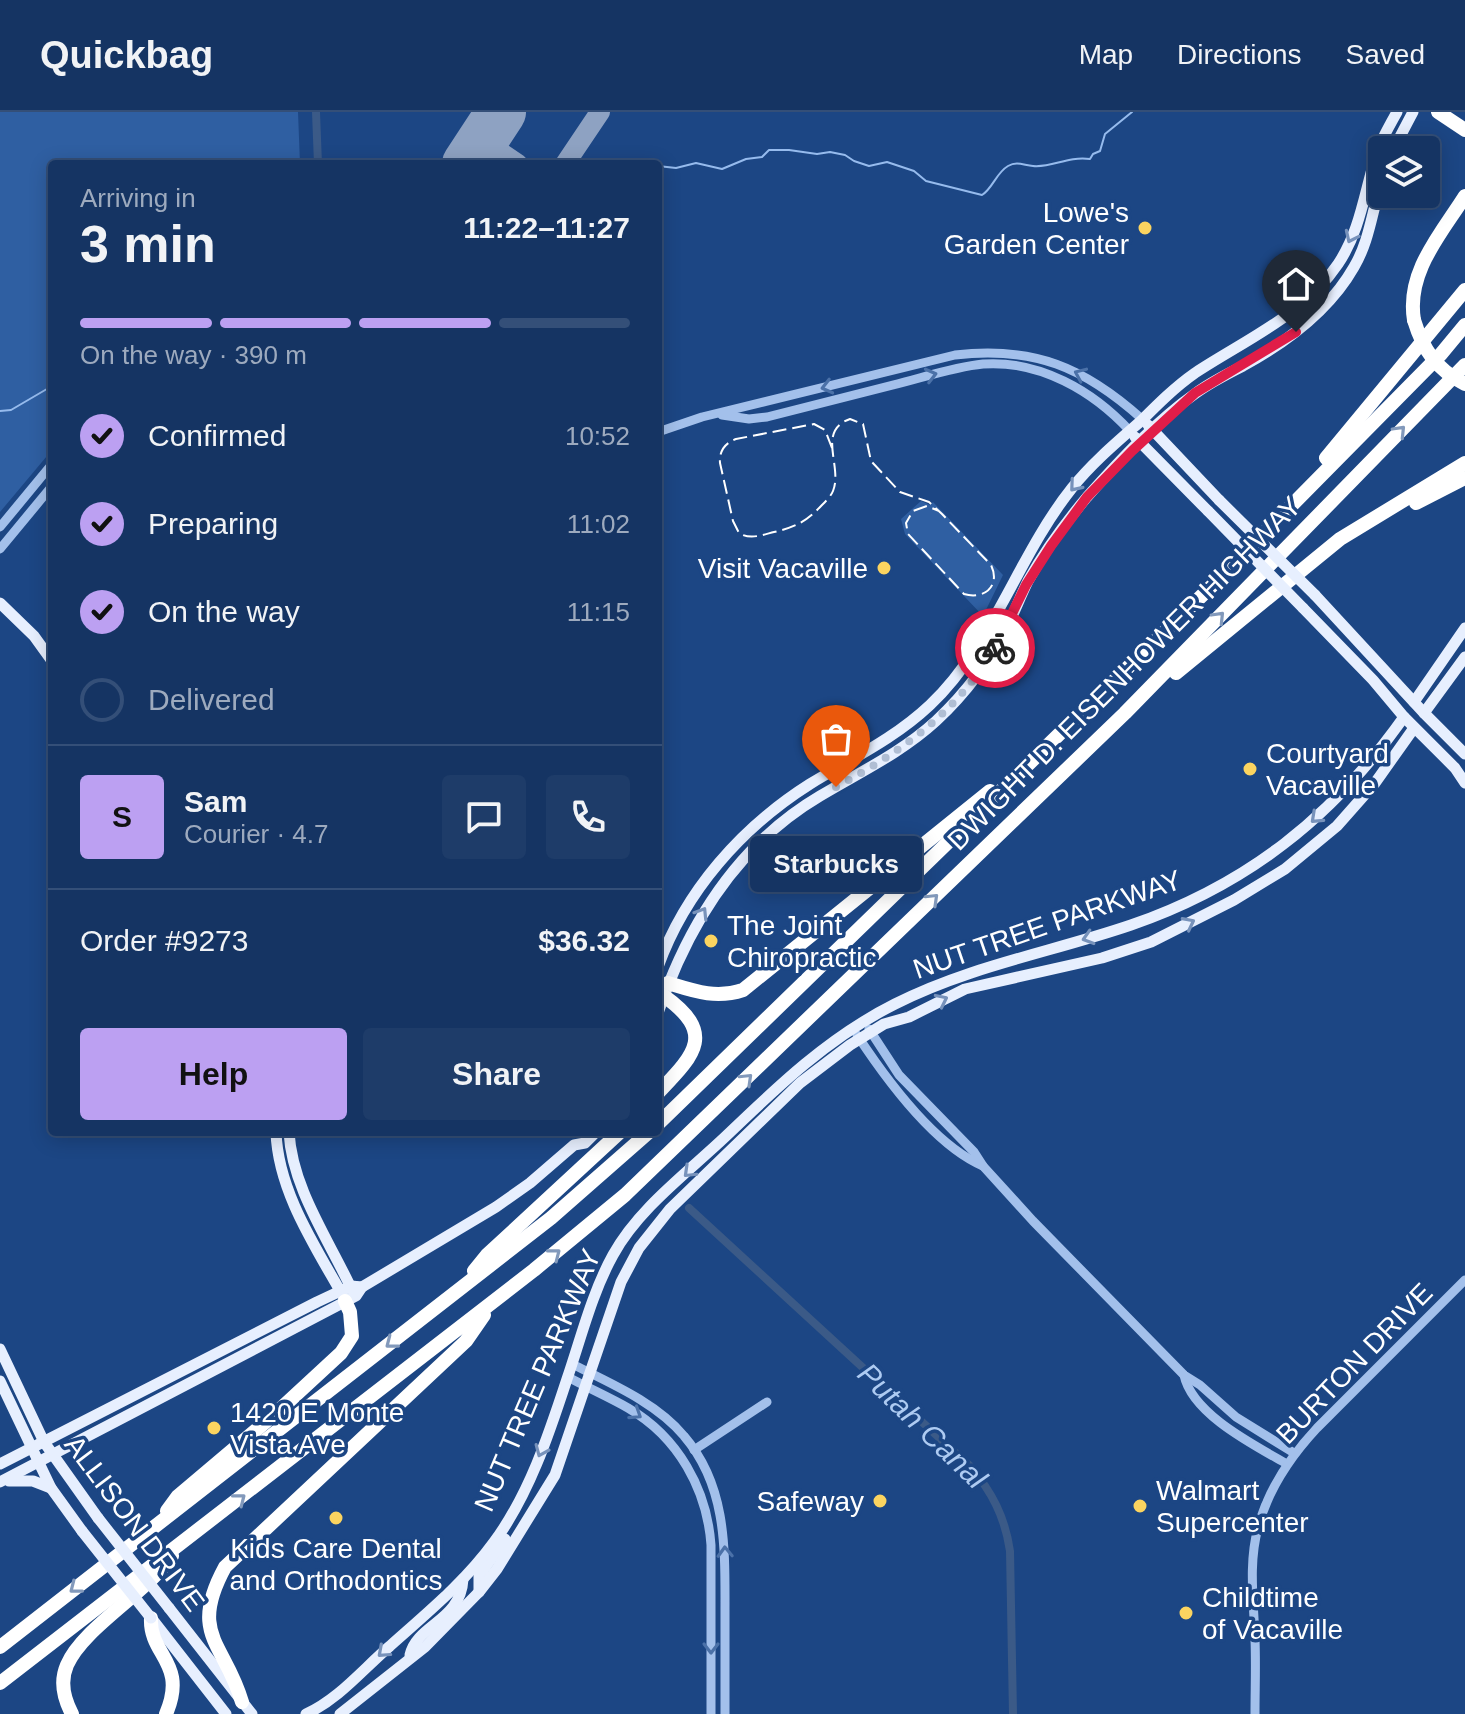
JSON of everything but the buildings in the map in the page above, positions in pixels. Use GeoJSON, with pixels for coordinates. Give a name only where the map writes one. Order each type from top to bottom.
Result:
{"type":"FeatureCollection","features":[{"type":"Feature","properties":{"kind":"highway"},"geometry":{"type":"LineString","coordinates":[[1438,112],[1465,130]]}},
{"type":"Feature","properties":{"kind":"highway"},"geometry":{"type":"LineString","coordinates":[[1465,196],[1423,262],[1413,296],[1414,320],[1432,359],[1453,378],[1465,384]]}},
{"type":"Feature","properties":{"kind":"highway"},"geometry":{"type":"LineString","coordinates":[[1243,555],[1465,290]]}},
{"type":"Feature","properties":{"kind":"highway","name":"DWIGHT D. EISENHOWER HIGHWAY"},"geometry":{"type":"LineString","coordinates":[[662,1120],[1243,555],[1441,354],[1465,325]]}},
{"type":"Feature","properties":{"kind":"highway","name":"DWIGHT D. EISENHOWER HIGHWAY"},"geometry":{"type":"LineString","coordinates":[[0,1683],[575,1238],[660,1163],[1125,713],[1465,365]]}},
{"type":"Feature","properties":{"kind":"highway"},"geometry":{"type":"LineString","coordinates":[[1125,713],[1340,539],[1465,463]]}},
{"type":"Feature","properties":{"kind":"highway"},"geometry":{"type":"LineString","coordinates":[[1340,539],[1465,478]]}},
{"type":"Feature","properties":{"kind":"highway"},"geometry":{"type":"LineString","coordinates":[[662,988],[718,995],[743,990],[774,968],[968,807],[1024,768]]}},
{"type":"Feature","properties":{"kind":"highway"},"geometry":{"type":"LineString","coordinates":[[662,988],[692,1022],[696,1033],[695,1045],[683,1066],[662,1089]]}},
{"type":"Feature","properties":{"kind":"highway"},"geometry":{"type":"LineString","coordinates":[[452,1295],[487,1255],[616,1136]]}},
{"type":"Feature","properties":{"kind":"highway"},"geometry":{"type":"LineString","coordinates":[[0,1647],[551,1218],[644,1136]]}},
{"type":"Feature","properties":{"kind":"highway"},"geometry":{"type":"LineString","coordinates":[[157,1524],[178,1496],[341,1353],[352,1336],[351,1292]]}},
{"type":"Feature","properties":{"kind":"highway"},"geometry":{"type":"LineString","coordinates":[[242,1702],[237,1685],[217,1650],[211,1628],[213,1589],[225,1567],[466,1341],[493,1302]]}},
{"type":"Feature","properties":{"kind":"highway"},"geometry":{"type":"LineString","coordinates":[[72,1714],[66,1703],[63,1684],[69,1661],[101,1625],[160,1574],[178,1547]]}},
{"type":"Feature","properties":{"kind":"highway"},"geometry":{"type":"LineString","coordinates":[[151,1618],[150,1631],[172,1674],[171,1702],[166,1714]]}},
{"type":"Feature","properties":{"kind":"main road"},"geometry":{"type":"LineString","coordinates":[[662,957],[705,881],[748,830],[789,798],[908,724],[958,676],[985,636],[1020,566],[1061,504],[1101,456],[1194,374],[1282,320],[1327,278],[1357,224],[1375,159],[1397,112]]}},
{"type":"Feature","properties":{"kind":"main road"},"geometry":{"type":"LineString","coordinates":[[1400,136],[1413,112]]}},
{"type":"Feature","properties":{"kind":"main road"},"geometry":{"type":"LineString","coordinates":[[662,988],[703,909],[752,849],[785,818],[886,759],[935,723],[951,706],[994,651],[1034,572],[1060,533],[1087,497],[1140,442],[1195,393],[1269,350],[1312,320],[1339,288],[1362,252],[1374,208]]}},
{"type":"Feature","properties":{"kind":"main road"},"geometry":{"type":"LineString","coordinates":[[1142,419],[1465,754]]}},
{"type":"Feature","properties":{"kind":"main road"},"geometry":{"type":"LineString","coordinates":[[1130,431],[1373,680],[1414,728],[1455,768],[1465,783]]}},
{"type":"Feature","properties":{"kind":"main road"},"geometry":{"type":"LineString","coordinates":[[0,603],[34,636],[48,655]]}},
{"type":"Feature","properties":{"kind":"main road"},"geometry":{"type":"LineString","coordinates":[[1414,702],[1465,628]]}},
{"type":"Feature","properties":{"kind":"main road"},"geometry":{"type":"LineString","coordinates":[[1424,713],[1465,657]]}},
{"type":"Feature","properties":{"kind":"main road","name":"NUT TREE PARKWAY"},"geometry":{"type":"LineString","coordinates":[[306,1714],[344,1688],[444,1600],[495,1541],[512,1513],[544,1442],[613,1255],[644,1215],[795,1069],[856,1034],[895,1004],[967,972],[1133,924],[1220,887],[1292,840],[1320,816],[1381,749],[1404,717]]}},
{"type":"Feature","properties":{"kind":"main road","name":"NUT TREE PARKWAY"},"geometry":{"type":"LineString","coordinates":[[868,1026],[909,1017],[965,989],[1102,958],[1151,942],[1234,900],[1285,869],[1337,826],[1375,783],[1414,728]]}},
{"type":"Feature","properties":{"kind":"main road"},"geometry":{"type":"LineString","coordinates":[[803,806],[807,793],[859,764],[864,754]]}},
{"type":"Feature","properties":{"kind":"main road"},"geometry":{"type":"LineString","coordinates":[[752,849],[756,835],[789,806],[789,798]]}},
{"type":"Feature","properties":{"kind":"main road","name":"NUT TREE PARKWAY"},"geometry":{"type":"LineString","coordinates":[[340,1714],[450,1623],[479,1592],[522,1531],[555,1475],[626,1272],[639,1248],[670,1209],[800,1083],[856,1034]]}},
{"type":"Feature","properties":{"kind":"main road"},"geometry":{"type":"LineString","coordinates":[[276,1136],[278,1160],[288,1190],[351,1292]]}},
{"type":"Feature","properties":{"kind":"main road"},"geometry":{"type":"LineString","coordinates":[[289,1136],[299,1183],[351,1292]]}},
{"type":"Feature","properties":{"kind":"main road"},"geometry":{"type":"LineString","coordinates":[[574,1145],[576,1136]]}},
{"type":"Feature","properties":{"kind":"main road"},"geometry":{"type":"LineString","coordinates":[[0,1482],[210,1372],[351,1292],[496,1207],[574,1145],[585,1143],[592,1136]]}},
{"type":"Feature","properties":{"kind":"main road"},"geometry":{"type":"LineString","coordinates":[[0,1464],[258,1331],[351,1292]]}},
{"type":"Feature","properties":{"kind":"main road"},"geometry":{"type":"LineString","coordinates":[[210,1372],[213,1362],[247,1344],[258,1331]]}},
{"type":"Feature","properties":{"kind":"main road","name":"ALLISON DRIVE"},"geometry":{"type":"LineString","coordinates":[[0,1349],[44,1442],[98,1518],[252,1714]]}},
{"type":"Feature","properties":{"kind":"main road"},"geometry":{"type":"LineString","coordinates":[[166,1394],[176,1383],[202,1369],[204,1358]]}},
{"type":"Feature","properties":{"kind":"main road","name":"ALLISON DRIVE"},"geometry":{"type":"LineString","coordinates":[[0,1381],[51,1488],[226,1714]]}},
{"type":"Feature","properties":{"kind":"main road"},"geometry":{"type":"LineString","coordinates":[[0,1482],[21,1479],[51,1488]]}},
{"type":"Feature","properties":{"kind":"main road"},"geometry":{"type":"LineString","coordinates":[[479,1592],[479,1576],[512,1528],[512,1513]]}},
{"type":"Feature","properties":{"kind":"main road"},"geometry":{"type":"LineString","coordinates":[[409,1660],[411,1649],[459,1601],[463,1579]]}},
{"type":"Feature","properties":{"kind":"street"},"geometry":{"type":"LineString","coordinates":[[662,431],[719,414],[976,352],[1031,357],[1062,366],[1102,385],[1142,419]]}},
{"type":"Feature","properties":{"kind":"street"},"geometry":{"type":"LineString","coordinates":[[719,414],[749,419],[767,417],[952,370],[998,364],[1046,374],[1075,386],[1110,409],[1130,431]]}},
{"type":"Feature","properties":{"kind":"street"},"geometry":{"type":"LineString","coordinates":[[764,403],[767,417]]}},
{"type":"Feature","properties":{"kind":"street"},"geometry":{"type":"LineString","coordinates":[[0,527],[48,469]]}},
{"type":"Feature","properties":{"kind":"street"},"geometry":{"type":"LineString","coordinates":[[0,549],[48,491]]}},
{"type":"Feature","properties":{"kind":"street","name":"NUT TREE PARKWAY"},"geometry":{"type":"LineString","coordinates":[[1404,717],[1414,702]]}},
{"type":"Feature","properties":{"kind":"street","name":"NUT TREE PARKWAY"},"geometry":{"type":"LineString","coordinates":[[1414,728],[1424,713]]}},
{"type":"Feature","properties":{"kind":"street"},"geometry":{"type":"LineString","coordinates":[[868,1026],[899,1075],[1184,1375],[1236,1417],[1294,1453]]}},
{"type":"Feature","properties":{"kind":"street"},"geometry":{"type":"LineString","coordinates":[[856,1034],[887,1080],[907,1103],[962,1158],[983,1166]]}},
{"type":"Feature","properties":{"kind":"street","name":"BURTON DRIVE"},"geometry":{"type":"LineString","coordinates":[[1255,1714],[1253,1572],[1255,1542],[1262,1515],[1294,1453],[1465,1280]]}},
{"type":"Feature","properties":{"kind":"street"},"geometry":{"type":"LineString","coordinates":[[572,1364],[653,1410],[684,1435],[708,1474],[719,1504],[725,1538],[725,1714]]}},
{"type":"Feature","properties":{"kind":"street"},"geometry":{"type":"LineString","coordinates":[[1184,1375],[1187,1390],[1212,1415],[1287,1464]]}},
{"type":"Feature","properties":{"kind":"street"},"geometry":{"type":"LineString","coordinates":[[568,1377],[627,1407],[659,1431],[688,1467],[699,1490],[708,1519],[711,1545],[711,1714]]}},
{"type":"Feature","properties":{"kind":"street"},"geometry":{"type":"LineString","coordinates":[[694,1450],[767,1402]]}},
{"type":"Feature","properties":{"kind":"shaded area"},"geometry":{"type":"Polygon","coordinates":[[[0,112],[298,112],[300,160],[48,160],[48,455],[0,512],[0,112]]]}},
{"type":"Feature","properties":{"kind":"shaded area"},"geometry":{"type":"Polygon","coordinates":[[[921,501],[930,505],[933,502],[1003,575],[983,616],[905,534],[901,519],[921,501]]]}},
{"type":"Feature","properties":{"kind":"waterway","name":"Putah Canal"},"geometry":{"type":"LineString","coordinates":[[316,112],[318,160]]}},
{"type":"Feature","properties":{"kind":"waterway"},"geometry":{"type":"LineString","coordinates":[[662,166],[676,168],[696,163],[722,169],[746,159],[762,157],[769,150],[817,154],[830,152],[869,166],[887,162],[914,171],[926,181],[982,195],[1000,172],[1011,165],[1040,166],[1090,159],[1100,151],[1105,134],[1132,112]]}},
{"type":"Feature","properties":{"kind":"waterway"},"geometry":{"type":"LineString","coordinates":[[0,411],[11,410],[48,388]]}},
{"type":"Feature","properties":{"kind":"waterway","name":"Putah Canal"},"geometry":{"type":"LineString","coordinates":[[689,1208],[970,1466],[985,1485],[1001,1516],[1010,1551],[1013,1714]]}},
{"type":"Feature","properties":{"kind":"taxiway"},"geometry":{"type":"LineString","coordinates":[[568,160],[600,112]]}},
{"type":"Feature","properties":{"kind":"taxiway"},"geometry":{"type":"LineString","coordinates":[[482,140],[512,160]]}},
{"type":"Feature","properties":{"kind":"runway"},"geometry":{"type":"LineString","coordinates":[[470,160],[501,112]]}},
{"type":"Feature","properties":{"kind":"railway"},"geometry":{"type":"LineString","coordinates":[[832,448],[825,430],[814,424],[736,439],[726,445],[720,463],[733,521],[739,533],[756,536],[789,528],[817,511],[832,493],[835,481],[834,432],[850,419],[863,424],[871,461],[900,492],[929,502],[942,514],[991,565],[994,579],[984,593],[964,594],[908,534],[906,523],[913,511],[927,506],[939,511]]}},
{"type":"Feature","properties":{"kind":"way so far"},"geometry":{"type":"LineString","coordinates":[[836,787],[886,759],[935,723],[967,689],[995,648]]}},
{"type":"Feature","properties":{"kind":"place","name":"Lowe's Garden Center"},"geometry":{"type":"Point","coordinates":[1145,228]}},
{"type":"Feature","properties":{"kind":"place","name":"Visit Vacaville"},"geometry":{"type":"Point","coordinates":[884,568]}},
{"type":"Feature","properties":{"kind":"place","name":"Courtyard Vacaville"},"geometry":{"type":"Point","coordinates":[1250,769]}},
{"type":"Feature","properties":{"kind":"place","name":"Starbucks"},"geometry":{"type":"Point","coordinates":[836,787]}},
{"type":"Feature","properties":{"kind":"place","name":"The Joint Chiropractic"},"geometry":{"type":"Point","coordinates":[711,941]}},
{"type":"Feature","properties":{"kind":"place","name":"1420 E Monte Vista Ave"},"geometry":{"type":"Point","coordinates":[214,1428]}},
{"type":"Feature","properties":{"kind":"place","name":"Safeway"},"geometry":{"type":"Point","coordinates":[880,1501]}},
{"type":"Feature","properties":{"kind":"place","name":"Walmart Supercenter"},"geometry":{"type":"Point","coordinates":[1140,1506]}},
{"type":"Feature","properties":{"kind":"place","name":"Kids Care Dental and Orthodontics"},"geometry":{"type":"Point","coordinates":[336,1518]}},
{"type":"Feature","properties":{"kind":"place","name":"Childtime of Vacaville"},"geometry":{"type":"Point","coordinates":[1186,1613]}},
{"type":"Feature","properties":{"kind":"route"},"geometry":{"type":"LineString","coordinates":[[995,648],[1026,585],[1087,497],[1160,422],[1195,393],[1296,332]]}}]}
